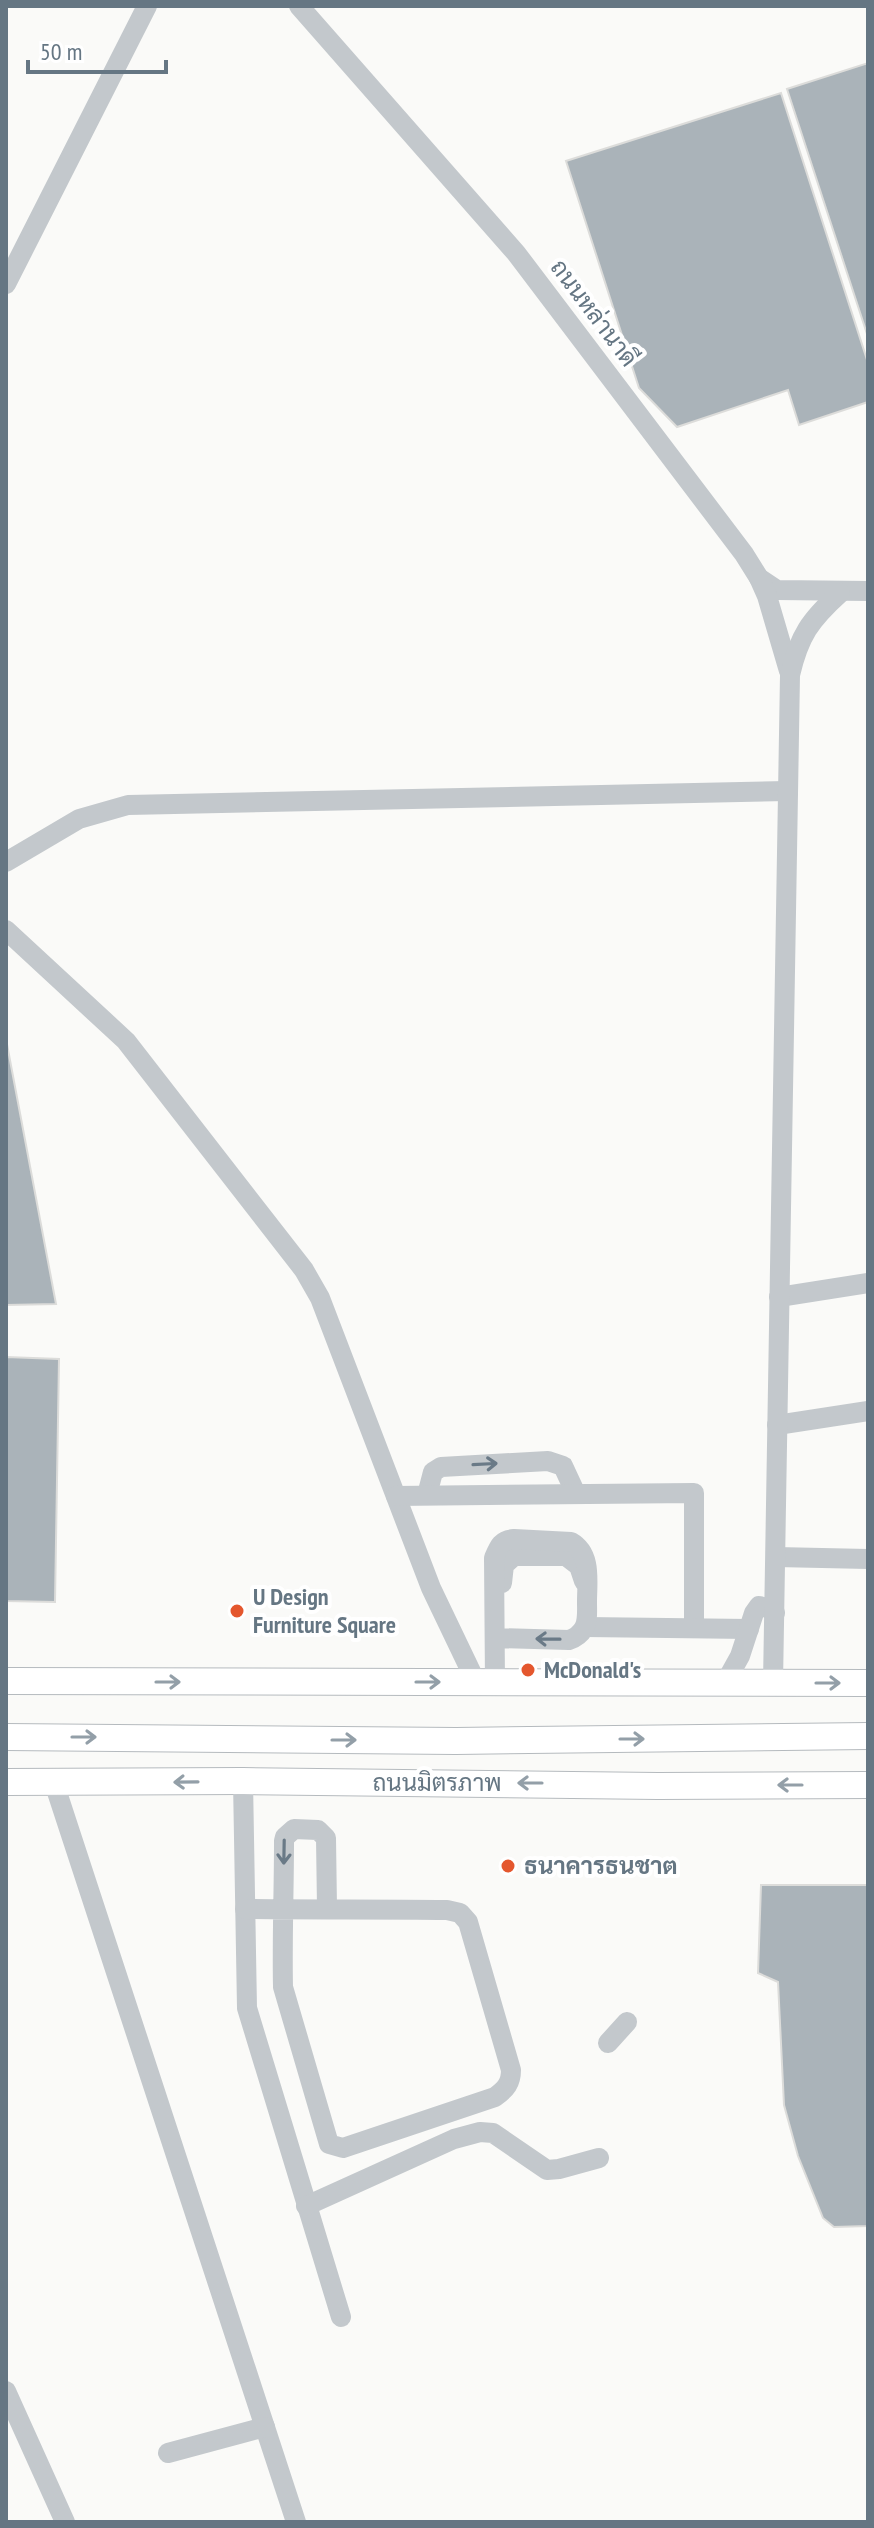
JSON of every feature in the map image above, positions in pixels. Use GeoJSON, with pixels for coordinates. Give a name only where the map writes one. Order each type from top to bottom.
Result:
{"type":"FeatureCollection","features":[{"type":"Feature","properties":{"kind":"main road"},"geometry":{"type":"LineString","coordinates":[[6,1681],[868,1683]]}},
{"type":"Feature","properties":{"kind":"main road","name":"ถนนมิตรภาพ"},"geometry":{"type":"LineString","coordinates":[[6,1737],[456,1741],[868,1736]]}},
{"type":"Feature","properties":{"kind":"main road","name":"ถนนมิตรภาพ"},"geometry":{"type":"LineString","coordinates":[[6,1782],[868,1785]]}},
{"type":"Feature","properties":{"kind":"street"},"geometry":{"type":"LineString","coordinates":[[6,284],[147,6]]}},
{"type":"Feature","properties":{"kind":"street","name":"ถนนหล่านาดี"},"geometry":{"type":"LineString","coordinates":[[299,6],[516,253],[744,554],[767,596],[790,675]]}},
{"type":"Feature","properties":{"kind":"street"},"geometry":{"type":"LineString","coordinates":[[759,578],[777,590],[868,591]]}},
{"type":"Feature","properties":{"kind":"street"},"geometry":{"type":"LineString","coordinates":[[773,1683],[790,675],[797,646],[808,624],[840,593]]}},
{"type":"Feature","properties":{"kind":"street"},"geometry":{"type":"LineString","coordinates":[[6,862],[79,819],[128,805],[787,791]]}},
{"type":"Feature","properties":{"kind":"street"},"geometry":{"type":"LineString","coordinates":[[6,930],[126,1041],[304,1270],[320,1298],[431,1588],[486,1682]]}},
{"type":"Feature","properties":{"kind":"street"},"geometry":{"type":"LineString","coordinates":[[779,1297],[868,1283]]}},
{"type":"Feature","properties":{"kind":"street"},"geometry":{"type":"LineString","coordinates":[[777,1425],[868,1411]]}},
{"type":"Feature","properties":{"kind":"street"},"geometry":{"type":"LineString","coordinates":[[427,1495],[433,1472],[441,1467],[548,1461],[563,1466],[576,1494]]}},
{"type":"Feature","properties":{"kind":"street"},"geometry":{"type":"LineString","coordinates":[[396,1496],[694,1493],[694,1628]]}},
{"type":"Feature","properties":{"kind":"street"},"geometry":{"type":"LineString","coordinates":[[486,1682],[496,1638],[493,1622],[494,1558],[499,1546],[506,1540],[571,1542],[577,1545],[588,1570],[585,1627],[579,1635],[569,1640],[496,1638]]}},
{"type":"Feature","properties":{"kind":"street"},"geometry":{"type":"LineString","coordinates":[[776,1557],[868,1559]]}},
{"type":"Feature","properties":{"kind":"street"},"geometry":{"type":"LineString","coordinates":[[725,1683],[740,1656],[759,1606],[775,1613]]}},
{"type":"Feature","properties":{"kind":"street"},"geometry":{"type":"LineString","coordinates":[[585,1627],[749,1629]]}},
{"type":"Feature","properties":{"kind":"street"},"geometry":{"type":"LineString","coordinates":[[243,1781],[247,2008],[341,2317]]}},
{"type":"Feature","properties":{"kind":"street"},"geometry":{"type":"LineString","coordinates":[[54,1783],[296,2522]]}},
{"type":"Feature","properties":{"kind":"street"},"geometry":{"type":"LineString","coordinates":[[245,1909],[284,1909],[327,1908],[447,1910],[464,1916],[511,2070],[511,2078],[503,2091],[495,2097],[343,2148],[329,2144],[285,1997],[284,1909],[284,1841],[294,1829],[318,1830],[326,1838],[327,1908]]}},
{"type":"Feature","properties":{"kind":"street"},"geometry":{"type":"LineString","coordinates":[[608,2043],[627,2022]]}},
{"type":"Feature","properties":{"kind":"street"},"geometry":{"type":"LineString","coordinates":[[306,2206],[454,2139],[480,2132],[493,2133],[547,2170],[599,2158]]}},
{"type":"Feature","properties":{"kind":"street"},"geometry":{"type":"LineString","coordinates":[[6,2391],[65,2522]]}},
{"type":"Feature","properties":{"kind":"street"},"geometry":{"type":"LineString","coordinates":[[168,2453],[265,2427]]}},
{"type":"Feature","properties":{"kind":"building"},"geometry":{"type":"Polygon","coordinates":[[[868,63],[868,337],[787,89],[868,63]]]}},
{"type":"Feature","properties":{"kind":"building"},"geometry":{"type":"Polygon","coordinates":[[[781,93],[868,363],[868,402],[799,425],[788,390],[677,427],[639,388],[566,161],[781,93]]]}},
{"type":"Feature","properties":{"kind":"building"},"geometry":{"type":"Polygon","coordinates":[[[6,1039],[56,1304],[6,1305],[6,1039]]]}},
{"type":"Feature","properties":{"kind":"building"},"geometry":{"type":"Polygon","coordinates":[[[6,1357],[59,1359],[55,1602],[6,1601],[6,1357]]]}},
{"type":"Feature","properties":{"kind":"building"},"geometry":{"type":"Polygon","coordinates":[[[761,1885],[868,1885],[868,2226],[834,2227],[823,2218],[798,2156],[784,2105],[778,1982],[758,1973],[761,1885]]]}},
{"type":"Feature","properties":{"kind":"place","name":"U Design Furniture Square"},"geometry":{"type":"Point","coordinates":[237,1611]}},
{"type":"Feature","properties":{"kind":"place","name":"McDonald's"},"geometry":{"type":"Point","coordinates":[528,1670]}},
{"type":"Feature","properties":{"kind":"place","name":"ธนาคารธนชาต"},"geometry":{"type":"Point","coordinates":[508,1866]}}]}
